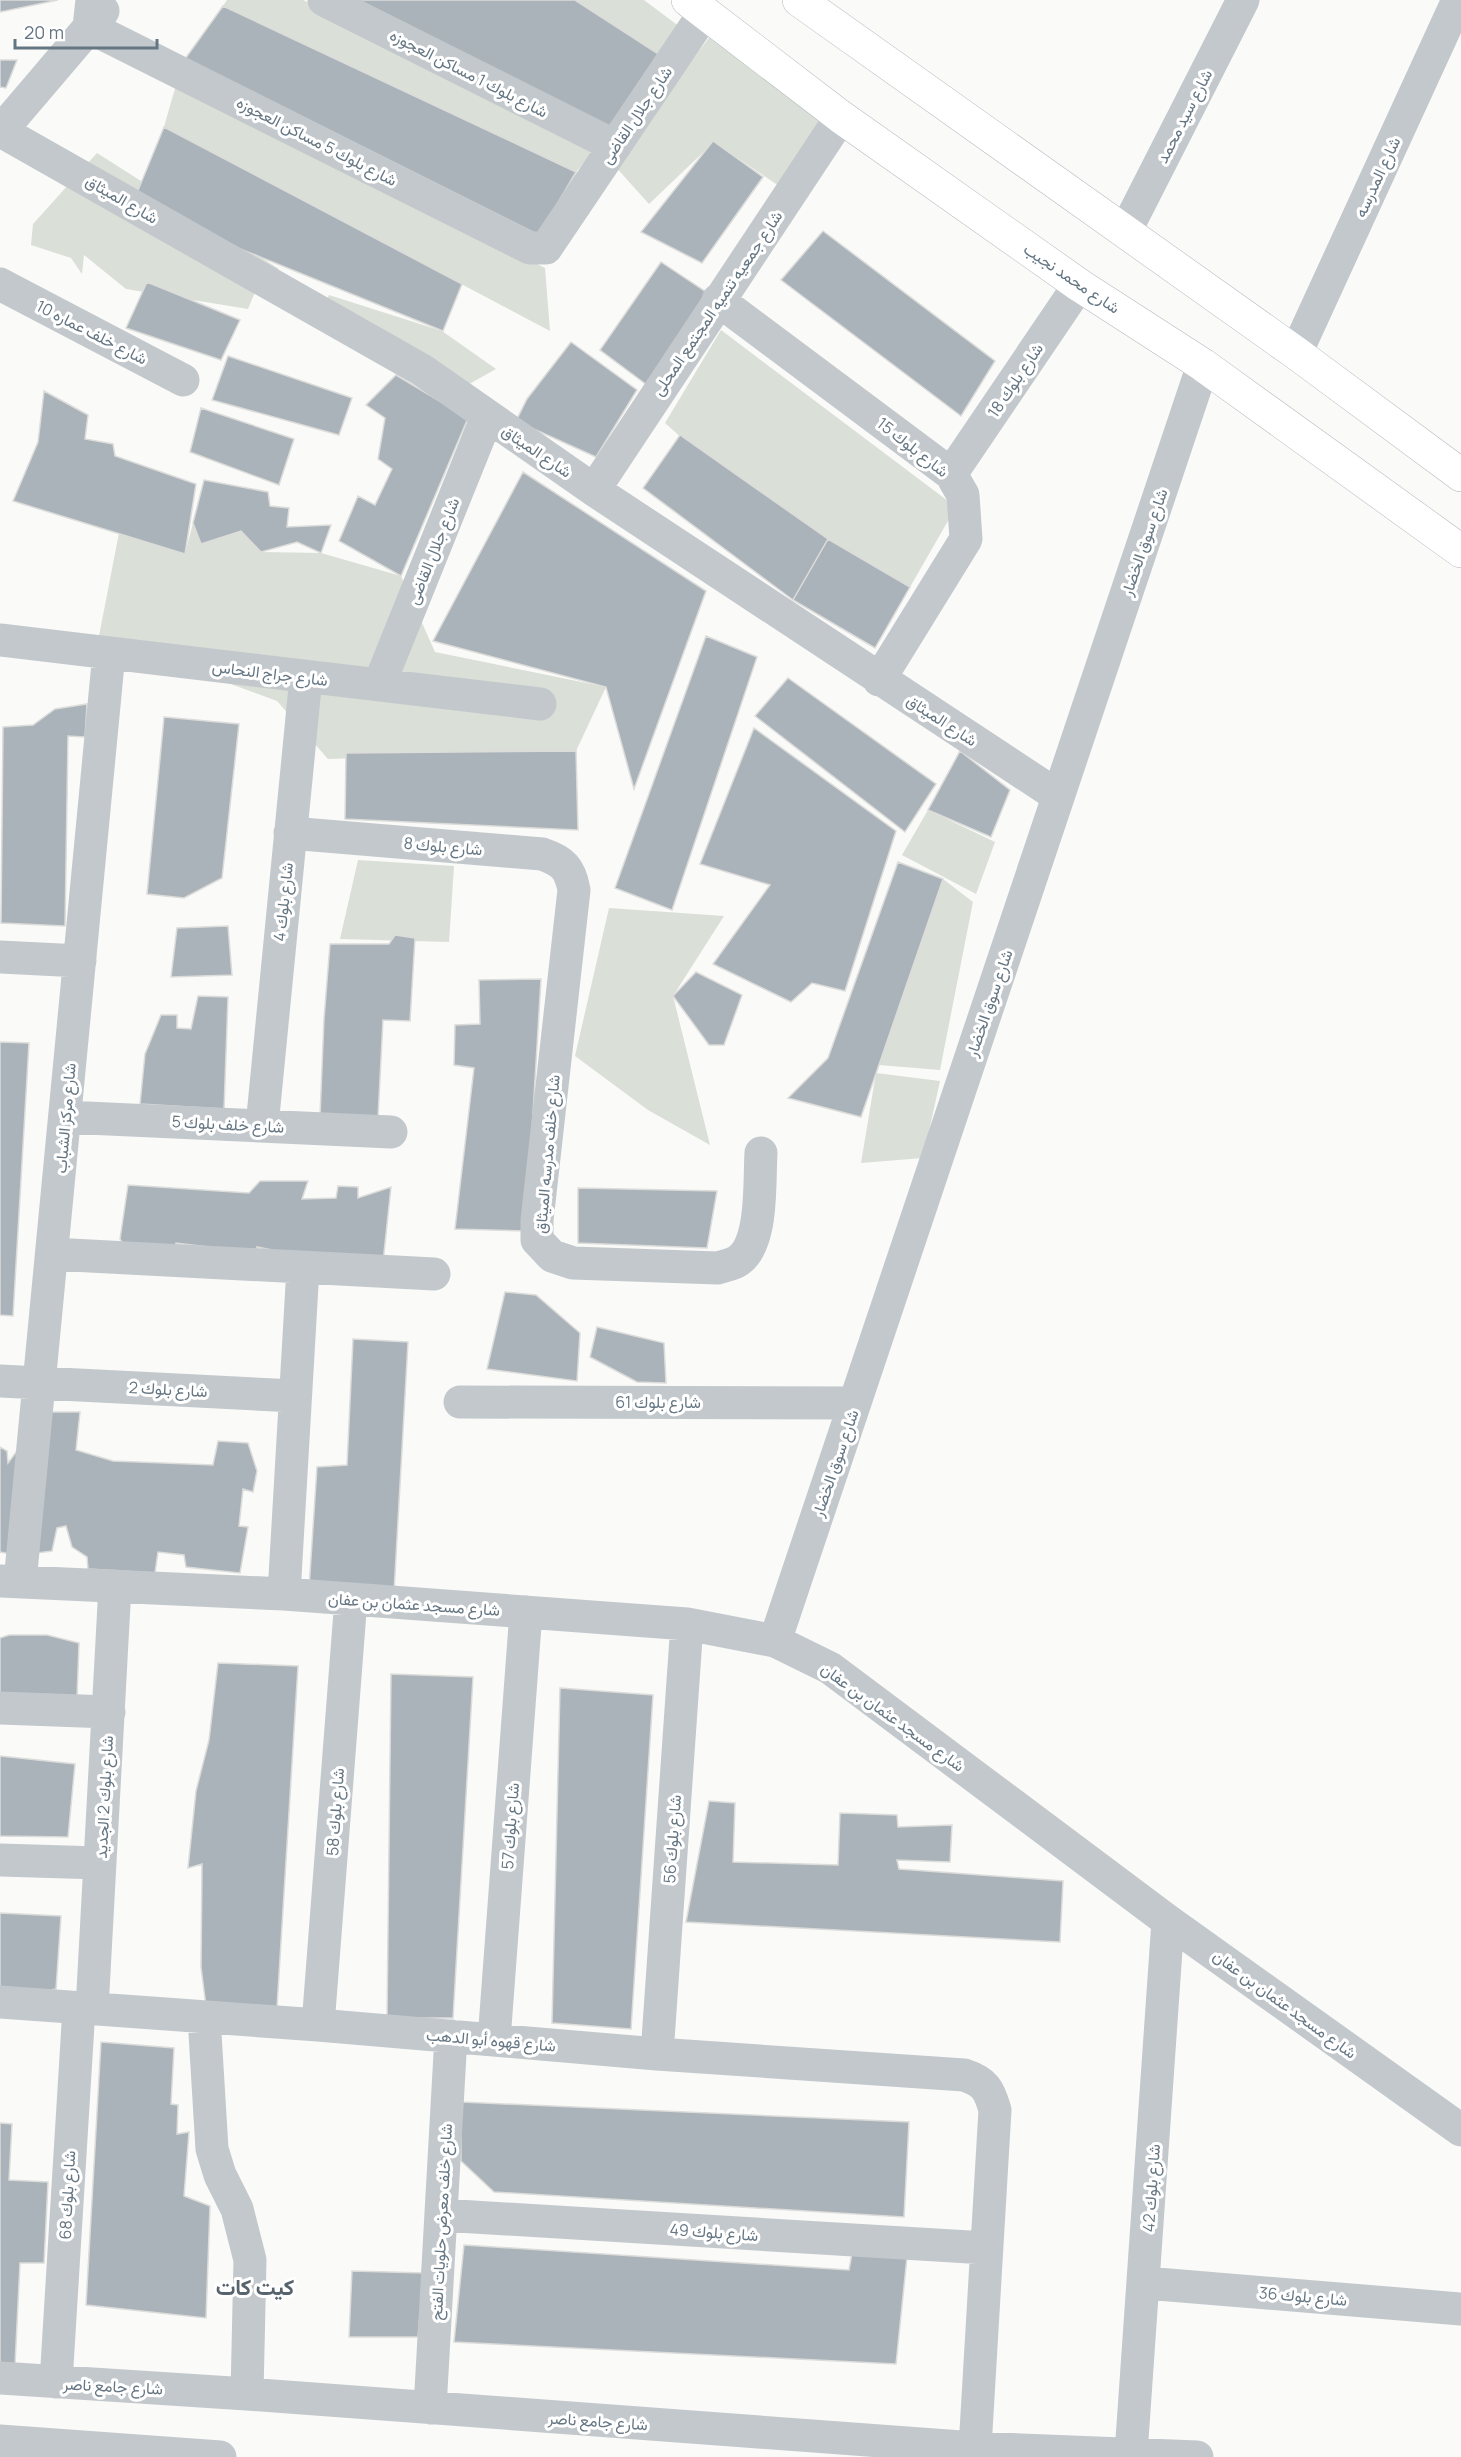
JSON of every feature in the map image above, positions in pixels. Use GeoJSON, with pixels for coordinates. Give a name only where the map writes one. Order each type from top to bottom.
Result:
{"type":"FeatureCollection","features":[{"type":"Feature","properties":{"kind":"main road"},"geometry":{"type":"LineString","coordinates":[[800,0],[1296,353],[1461,475]]}},
{"type":"Feature","properties":{"kind":"main road","name":"شارع محمد نجيب"},"geometry":{"type":"LineString","coordinates":[[697,6],[841,117],[1079,285],[1203,364],[1461,551]]}},
{"type":"Feature","properties":{"kind":"street"},"geometry":{"type":"LineString","coordinates":[[1,131],[90,14],[112,0]]}},
{"type":"Feature","properties":{"kind":"street","name":"شارع بلوك 1 مساكن العجوزه"},"geometry":{"type":"LineString","coordinates":[[324,0],[615,146]]}},
{"type":"Feature","properties":{"kind":"street","name":"شارع سيد محمد"},"geometry":{"type":"LineString","coordinates":[[1125,232],[1243,0]]}},
{"type":"Feature","properties":{"kind":"street","name":"شارع المدرسه"},"geometry":{"type":"LineString","coordinates":[[1296,353],[1458,0]]}},
{"type":"Feature","properties":{"kind":"street","name":"شارع جلال القاضى"},"geometry":{"type":"LineString","coordinates":[[546,248],[615,146],[697,6]]}},
{"type":"Feature","properties":{"kind":"street","name":"شارع بلوك 5 مساكن العجوزه"},"geometry":{"type":"LineString","coordinates":[[90,14],[530,248],[546,248]]}},
{"type":"Feature","properties":{"kind":"street","name":"شارع جمعيه تنميه المجتمع المحلى"},"geometry":{"type":"LineString","coordinates":[[594,490],[841,117]]}},
{"type":"Feature","properties":{"kind":"street","name":"شارع الميثاق"},"geometry":{"type":"LineString","coordinates":[[1,131],[422,370],[594,490],[1058,796]]}},
{"type":"Feature","properties":{"kind":"street","name":"شارع خلف عماره 10"},"geometry":{"type":"LineString","coordinates":[[0,284],[183,380]]}},
{"type":"Feature","properties":{"kind":"street","name":"شارع بلوك 18"},"geometry":{"type":"LineString","coordinates":[[951,474],[1079,285]]}},
{"type":"Feature","properties":{"kind":"street","name":"شارع بلوك 15"},"geometry":{"type":"LineString","coordinates":[[718,300],[951,474],[963,495],[966,539],[879,680]]}},
{"type":"Feature","properties":{"kind":"street","name":"شارع سوق الخضار"},"geometry":{"type":"LineString","coordinates":[[775,1641],[1203,364]]}},
{"type":"Feature","properties":{"kind":"street","name":"شارع جلال القاضى"},"geometry":{"type":"LineString","coordinates":[[379,685],[487,417]]}},
{"type":"Feature","properties":{"kind":"street","name":"شارع جراج النحاس"},"geometry":{"type":"LineString","coordinates":[[0,640],[540,704]]}},
{"type":"Feature","properties":{"kind":"street","name":"شارع مركز الشباب"},"geometry":{"type":"LineString","coordinates":[[10,1581],[40,1383],[109,653]]}},
{"type":"Feature","properties":{"kind":"street","name":"شارع بلوك 4"},"geometry":{"type":"LineString","coordinates":[[261,1126],[306,677]]}},
{"type":"Feature","properties":{"kind":"street","name":"شارع بلوك 8"},"geometry":{"type":"LineString","coordinates":[[290,832],[542,854],[561,861],[571,873],[574,891]]}},
{"type":"Feature","properties":{"kind":"street","name":"شارع خلف مدرسه الميثاق"},"geometry":{"type":"LineString","coordinates":[[574,891],[537,1220],[537,1240],[552,1256],[573,1263],[718,1268],[737,1262],[748,1249],[756,1233],[761,1153]]}},
{"type":"Feature","properties":{"kind":"street"},"geometry":{"type":"LineString","coordinates":[[0,957],[80,961]]}},
{"type":"Feature","properties":{"kind":"street","name":"شارع خلف بلوك 5"},"geometry":{"type":"LineString","coordinates":[[65,1117],[391,1132]]}},
{"type":"Feature","properties":{"kind":"street"},"geometry":{"type":"LineString","coordinates":[[52,1254],[434,1274]]}},
{"type":"Feature","properties":{"kind":"street"},"geometry":{"type":"LineString","coordinates":[[284,1594],[303,1268]]}},
{"type":"Feature","properties":{"kind":"street","name":"شارع بلوك 2"},"geometry":{"type":"LineString","coordinates":[[0,1381],[296,1396]]}},
{"type":"Feature","properties":{"kind":"street","name":"شارع بلوك 61"},"geometry":{"type":"LineString","coordinates":[[460,1401],[855,1403]]}},
{"type":"Feature","properties":{"kind":"street","name":"شارع مسجد عثمان بن عفان"},"geometry":{"type":"LineString","coordinates":[[10,1581],[284,1594],[687,1624],[775,1641],[830,1668],[1168,1921],[1461,2130]]}},
{"type":"Feature","properties":{"kind":"street","name":"شارع بلوك 2 الجديد"},"geometry":{"type":"LineString","coordinates":[[85,2009],[100,1863],[115,1586]]}},
{"type":"Feature","properties":{"kind":"street","name":"شارع بلوك 58"},"geometry":{"type":"LineString","coordinates":[[318,2025],[351,1599]]}},
{"type":"Feature","properties":{"kind":"street","name":"شارع بلوك 57"},"geometry":{"type":"LineString","coordinates":[[494,2040],[526,1612]]}},
{"type":"Feature","properties":{"kind":"street","name":"شارع بلوك 56"},"geometry":{"type":"LineString","coordinates":[[657,2054],[687,1624]]}},
{"type":"Feature","properties":{"kind":"street"},"geometry":{"type":"LineString","coordinates":[[0,1708],[109,1712]]}},
{"type":"Feature","properties":{"kind":"street"},"geometry":{"type":"LineString","coordinates":[[0,1860],[100,1863]]}},
{"type":"Feature","properties":{"kind":"street","name":"شارع بلوك 42"},"geometry":{"type":"LineString","coordinates":[[1131,2454],[1145,2283],[1168,1921]]}},
{"type":"Feature","properties":{"kind":"street","name":"شارع قهوه أبو الدهب"},"geometry":{"type":"LineString","coordinates":[[0,2002],[318,2025],[657,2054],[964,2075],[980,2080],[990,2090],[995,2110],[986,2248]]}},
{"type":"Feature","properties":{"kind":"street","name":"شارع بلوك 68"},"geometry":{"type":"LineString","coordinates":[[56,2382],[85,2009]]}},
{"type":"Feature","properties":{"kind":"street"},"geometry":{"type":"LineString","coordinates":[[204,2017],[212,2149],[220,2175],[237,2209],[250,2260],[247,2394]]}},
{"type":"Feature","properties":{"kind":"street","name":"شارع خلف معرض حلويات الفتح"},"geometry":{"type":"LineString","coordinates":[[430,2409],[451,2036]]}},
{"type":"Feature","properties":{"kind":"street","name":"شارع بلوك 49"},"geometry":{"type":"LineString","coordinates":[[441,2215],[986,2248]]}},
{"type":"Feature","properties":{"kind":"street"},"geometry":{"type":"LineString","coordinates":[[975,2448],[986,2248]]}},
{"type":"Feature","properties":{"kind":"street","name":"شارع بلوك 36"},"geometry":{"type":"LineString","coordinates":[[1145,2283],[1461,2309]]}},
{"type":"Feature","properties":{"kind":"street","name":"شارع جامع ناصر"},"geometry":{"type":"LineString","coordinates":[[0,2378],[975,2448],[1197,2457]]}},
{"type":"Feature","properties":{"kind":"street"},"geometry":{"type":"LineString","coordinates":[[0,2440],[220,2457]]}},
{"type":"Feature","properties":{"kind":"shaded area"},"geometry":{"type":"Polygon","coordinates":[[[227,0],[303,0],[603,140],[576,172],[223,6],[227,0]]]}},
{"type":"Feature","properties":{"kind":"shaded area"},"geometry":{"type":"Polygon","coordinates":[[[575,0],[644,0],[680,27],[660,55],[575,0]]]}},
{"type":"Feature","properties":{"kind":"shaded area"},"geometry":{"type":"Polygon","coordinates":[[[711,35],[841,117],[782,188],[714,142],[649,204],[613,164],[711,35]]]}},
{"type":"Feature","properties":{"kind":"shaded area"},"geometry":{"type":"Polygon","coordinates":[[[176,85],[545,268],[550,331],[164,127],[176,85]]]}},
{"type":"Feature","properties":{"kind":"shaded area"},"geometry":{"type":"Polygon","coordinates":[[[97,153],[279,269],[255,292],[248,309],[126,289],[84,255],[82,274],[71,258],[31,245],[33,224],[97,153]]]}},
{"type":"Feature","properties":{"kind":"shaded area"},"geometry":{"type":"Polygon","coordinates":[[[329,295],[442,331],[496,369],[455,392],[322,313],[329,295]]]}},
{"type":"Feature","properties":{"kind":"shaded area"},"geometry":{"type":"Polygon","coordinates":[[[721,330],[956,507],[910,587],[739,489],[665,423],[721,330]]]}},
{"type":"Feature","properties":{"kind":"shaded area"},"geometry":{"type":"Polygon","coordinates":[[[193,523],[202,544],[241,531],[261,552],[321,553],[401,576],[435,652],[606,687],[576,751],[328,759],[277,701],[99,636],[119,533],[185,554],[193,523]]]}},
{"type":"Feature","properties":{"kind":"shaded area"},"geometry":{"type":"Polygon","coordinates":[[[928,810],[995,842],[976,894],[902,855],[928,810]]]}},
{"type":"Feature","properties":{"kind":"shaded area"},"geometry":{"type":"Polygon","coordinates":[[[358,860],[454,866],[449,942],[340,939],[358,860]]]}},
{"type":"Feature","properties":{"kind":"shaded area"},"geometry":{"type":"Polygon","coordinates":[[[943,879],[973,902],[940,1070],[879,1065],[943,879]]]}},
{"type":"Feature","properties":{"kind":"shaded area"},"geometry":{"type":"Polygon","coordinates":[[[609,908],[724,916],[673,996],[710,1145],[648,1110],[575,1056],[609,908]]]}},
{"type":"Feature","properties":{"kind":"shaded area"},"geometry":{"type":"Polygon","coordinates":[[[876,1073],[940,1081],[923,1158],[861,1163],[876,1073]]]}},
{"type":"Feature","properties":{"kind":"building"},"geometry":{"type":"Polygon","coordinates":[[[0,0],[58,0],[0,12],[0,0]]]}},
{"type":"Feature","properties":{"kind":"building"},"geometry":{"type":"Polygon","coordinates":[[[343,0],[575,0],[660,55],[603,140],[343,0]]]}},
{"type":"Feature","properties":{"kind":"building"},"geometry":{"type":"Polygon","coordinates":[[[223,6],[576,172],[539,235],[185,59],[223,6]]]}},
{"type":"Feature","properties":{"kind":"building"},"geometry":{"type":"Polygon","coordinates":[[[0,60],[17,60],[6,88],[0,87],[0,60]]]}},
{"type":"Feature","properties":{"kind":"building"},"geometry":{"type":"Polygon","coordinates":[[[164,127],[462,284],[443,331],[132,205],[164,127]]]}},
{"type":"Feature","properties":{"kind":"building"},"geometry":{"type":"Polygon","coordinates":[[[713,141],[763,177],[702,263],[641,232],[713,141]]]}},
{"type":"Feature","properties":{"kind":"building"},"geometry":{"type":"Polygon","coordinates":[[[823,231],[995,361],[961,416],[781,280],[823,231]]]}},
{"type":"Feature","properties":{"kind":"building"},"geometry":{"type":"Polygon","coordinates":[[[661,262],[718,300],[647,385],[600,350],[661,262]]]}},
{"type":"Feature","properties":{"kind":"building"},"geometry":{"type":"Polygon","coordinates":[[[147,282],[240,320],[221,360],[126,328],[147,282]]]}},
{"type":"Feature","properties":{"kind":"building"},"geometry":{"type":"Polygon","coordinates":[[[571,342],[637,390],[596,457],[516,421],[527,399],[571,342]]]}},
{"type":"Feature","properties":{"kind":"building"},"geometry":{"type":"Polygon","coordinates":[[[228,356],[352,398],[339,435],[212,400],[228,356]]]}},
{"type":"Feature","properties":{"kind":"building"},"geometry":{"type":"Polygon","coordinates":[[[396,375],[468,418],[401,576],[339,541],[358,496],[375,505],[392,469],[378,459],[385,418],[366,405],[396,375]]]}},
{"type":"Feature","properties":{"kind":"building"},"geometry":{"type":"Polygon","coordinates":[[[44,391],[88,415],[85,439],[113,444],[115,456],[196,484],[185,554],[13,501],[38,442],[44,391]]]}},
{"type":"Feature","properties":{"kind":"building"},"geometry":{"type":"Polygon","coordinates":[[[201,408],[294,439],[279,485],[190,452],[201,408]]]}},
{"type":"Feature","properties":{"kind":"building"},"geometry":{"type":"Polygon","coordinates":[[[680,435],[828,539],[793,600],[643,488],[680,435]]]}},
{"type":"Feature","properties":{"kind":"building"},"geometry":{"type":"Polygon","coordinates":[[[523,472],[706,591],[634,789],[606,687],[433,641],[523,472]]]}},
{"type":"Feature","properties":{"kind":"building"},"geometry":{"type":"Polygon","coordinates":[[[204,480],[268,492],[270,506],[289,508],[287,527],[331,525],[321,553],[297,542],[261,552],[241,531],[201,544],[193,523],[204,480]]]}},
{"type":"Feature","properties":{"kind":"building"},"geometry":{"type":"Polygon","coordinates":[[[828,539],[910,587],[875,648],[793,600],[828,539]]]}},
{"type":"Feature","properties":{"kind":"building"},"geometry":{"type":"Polygon","coordinates":[[[706,636],[757,657],[672,910],[615,888],[706,636]]]}},
{"type":"Feature","properties":{"kind":"building"},"geometry":{"type":"Polygon","coordinates":[[[788,678],[936,784],[905,832],[755,716],[788,678]]]}},
{"type":"Feature","properties":{"kind":"building"},"geometry":{"type":"Polygon","coordinates":[[[87,704],[85,737],[68,736],[65,926],[1,923],[3,727],[33,725],[55,709],[87,704]]]}},
{"type":"Feature","properties":{"kind":"building"},"geometry":{"type":"Polygon","coordinates":[[[164,717],[239,724],[222,878],[184,898],[147,894],[164,717]]]}},
{"type":"Feature","properties":{"kind":"building"},"geometry":{"type":"Polygon","coordinates":[[[754,728],[896,831],[845,991],[812,983],[791,1002],[713,964],[770,885],[700,864],[754,728]]]}},
{"type":"Feature","properties":{"kind":"building"},"geometry":{"type":"Polygon","coordinates":[[[576,751],[578,830],[345,819],[346,753],[576,751]]]}},
{"type":"Feature","properties":{"kind":"building"},"geometry":{"type":"Polygon","coordinates":[[[960,751],[1010,790],[991,837],[928,810],[960,751]]]}},
{"type":"Feature","properties":{"kind":"building"},"geometry":{"type":"Polygon","coordinates":[[[898,862],[943,879],[861,1117],[788,1098],[828,1058],[898,862]]]}},
{"type":"Feature","properties":{"kind":"building"},"geometry":{"type":"Polygon","coordinates":[[[228,926],[232,975],[171,977],[177,928],[228,926]]]}},
{"type":"Feature","properties":{"kind":"building"},"geometry":{"type":"Polygon","coordinates":[[[395,935],[415,938],[410,1021],[383,1020],[378,1118],[320,1116],[330,944],[389,944],[395,935]]]}},
{"type":"Feature","properties":{"kind":"building"},"geometry":{"type":"Polygon","coordinates":[[[696,972],[742,995],[724,1045],[709,1045],[673,996],[696,972]]]}},
{"type":"Feature","properties":{"kind":"building"},"geometry":{"type":"Polygon","coordinates":[[[541,979],[526,1231],[455,1229],[474,1068],[454,1065],[455,1025],[480,1024],[479,980],[541,979]]]}},
{"type":"Feature","properties":{"kind":"building"},"geometry":{"type":"Polygon","coordinates":[[[198,996],[228,997],[224,1109],[140,1104],[145,1054],[161,1015],[177,1015],[177,1028],[191,1029],[198,996]]]}},
{"type":"Feature","properties":{"kind":"building"},"geometry":{"type":"Polygon","coordinates":[[[0,1042],[29,1043],[13,1316],[0,1315],[0,1042]]]}},
{"type":"Feature","properties":{"kind":"building"},"geometry":{"type":"Polygon","coordinates":[[[260,1181],[308,1181],[302,1199],[336,1198],[338,1186],[358,1187],[358,1198],[391,1187],[381,1281],[301,1256],[257,1247],[253,1274],[209,1247],[176,1243],[173,1261],[133,1258],[120,1239],[128,1185],[249,1193],[260,1181]]]}},
{"type":"Feature","properties":{"kind":"building"},"geometry":{"type":"Polygon","coordinates":[[[578,1188],[717,1191],[707,1248],[578,1243],[578,1188]]]}},
{"type":"Feature","properties":{"kind":"building"},"geometry":{"type":"Polygon","coordinates":[[[505,1292],[536,1295],[580,1333],[577,1381],[487,1369],[505,1292]]]}},
{"type":"Feature","properties":{"kind":"building"},"geometry":{"type":"Polygon","coordinates":[[[597,1327],[664,1343],[666,1383],[637,1382],[590,1357],[597,1327]]]}},
{"type":"Feature","properties":{"kind":"building"},"geometry":{"type":"Polygon","coordinates":[[[353,1339],[408,1342],[393,1610],[308,1604],[317,1467],[347,1465],[353,1339]]]}},
{"type":"Feature","properties":{"kind":"building"},"geometry":{"type":"Polygon","coordinates":[[[47,1412],[80,1412],[76,1450],[113,1461],[213,1465],[218,1441],[248,1443],[257,1471],[253,1492],[243,1489],[239,1526],[248,1527],[240,1573],[186,1567],[184,1555],[158,1552],[155,1573],[88,1569],[87,1557],[72,1547],[66,1526],[57,1528],[52,1551],[37,1553],[47,1412]]]}},
{"type":"Feature","properties":{"kind":"building"},"geometry":{"type":"Polygon","coordinates":[[[47,1412],[10,1554],[0,1552],[0,1447],[7,1451],[8,1463],[47,1412]]]}},
{"type":"Feature","properties":{"kind":"building"},"geometry":{"type":"Polygon","coordinates":[[[9,1635],[47,1635],[79,1643],[77,1698],[0,1704],[0,1638],[9,1635]]]}},
{"type":"Feature","properties":{"kind":"building"},"geometry":{"type":"Polygon","coordinates":[[[218,1663],[298,1666],[277,2007],[206,2006],[201,1967],[202,1864],[188,1868],[196,1791],[209,1740],[218,1663]]]}},
{"type":"Feature","properties":{"kind":"building"},"geometry":{"type":"Polygon","coordinates":[[[391,1674],[473,1677],[453,2018],[387,2018],[391,1674]]]}},
{"type":"Feature","properties":{"kind":"building"},"geometry":{"type":"Polygon","coordinates":[[[560,1688],[653,1695],[631,2029],[552,2023],[560,1688]]]}},
{"type":"Feature","properties":{"kind":"building"},"geometry":{"type":"Polygon","coordinates":[[[0,1756],[75,1764],[68,1837],[0,1836],[0,1756]]]}},
{"type":"Feature","properties":{"kind":"building"},"geometry":{"type":"Polygon","coordinates":[[[709,1801],[735,1803],[733,1862],[838,1865],[840,1813],[897,1815],[898,1827],[952,1825],[950,1862],[897,1860],[899,1869],[1063,1881],[1060,1942],[686,1922],[709,1801]]]}},
{"type":"Feature","properties":{"kind":"building"},"geometry":{"type":"Polygon","coordinates":[[[0,1913],[61,1916],[56,1989],[0,1998],[0,1913]]]}},
{"type":"Feature","properties":{"kind":"building"},"geometry":{"type":"Polygon","coordinates":[[[101,2042],[174,2048],[171,2104],[178,2105],[177,2134],[189,2132],[184,2196],[210,2206],[206,2318],[86,2305],[101,2042]]]}},
{"type":"Feature","properties":{"kind":"building"},"geometry":{"type":"Polygon","coordinates":[[[461,2102],[909,2122],[904,2217],[494,2192],[461,2161],[461,2102]]]}},
{"type":"Feature","properties":{"kind":"building"},"geometry":{"type":"Polygon","coordinates":[[[0,2123],[12,2124],[9,2180],[48,2182],[44,2263],[20,2263],[15,2365],[0,2364],[0,2123]]]}},
{"type":"Feature","properties":{"kind":"building"},"geometry":{"type":"Polygon","coordinates":[[[464,2245],[849,2270],[852,2253],[907,2257],[896,2364],[454,2342],[464,2245]]]}},
{"type":"Feature","properties":{"kind":"building"},"geometry":{"type":"Polygon","coordinates":[[[352,2271],[424,2273],[418,2337],[349,2337],[352,2271]]]}},
{"type":"Feature","properties":{"kind":"district","name":"كيت كات"},"geometry":{"type":"Point","coordinates":[255,2287]}}]}
